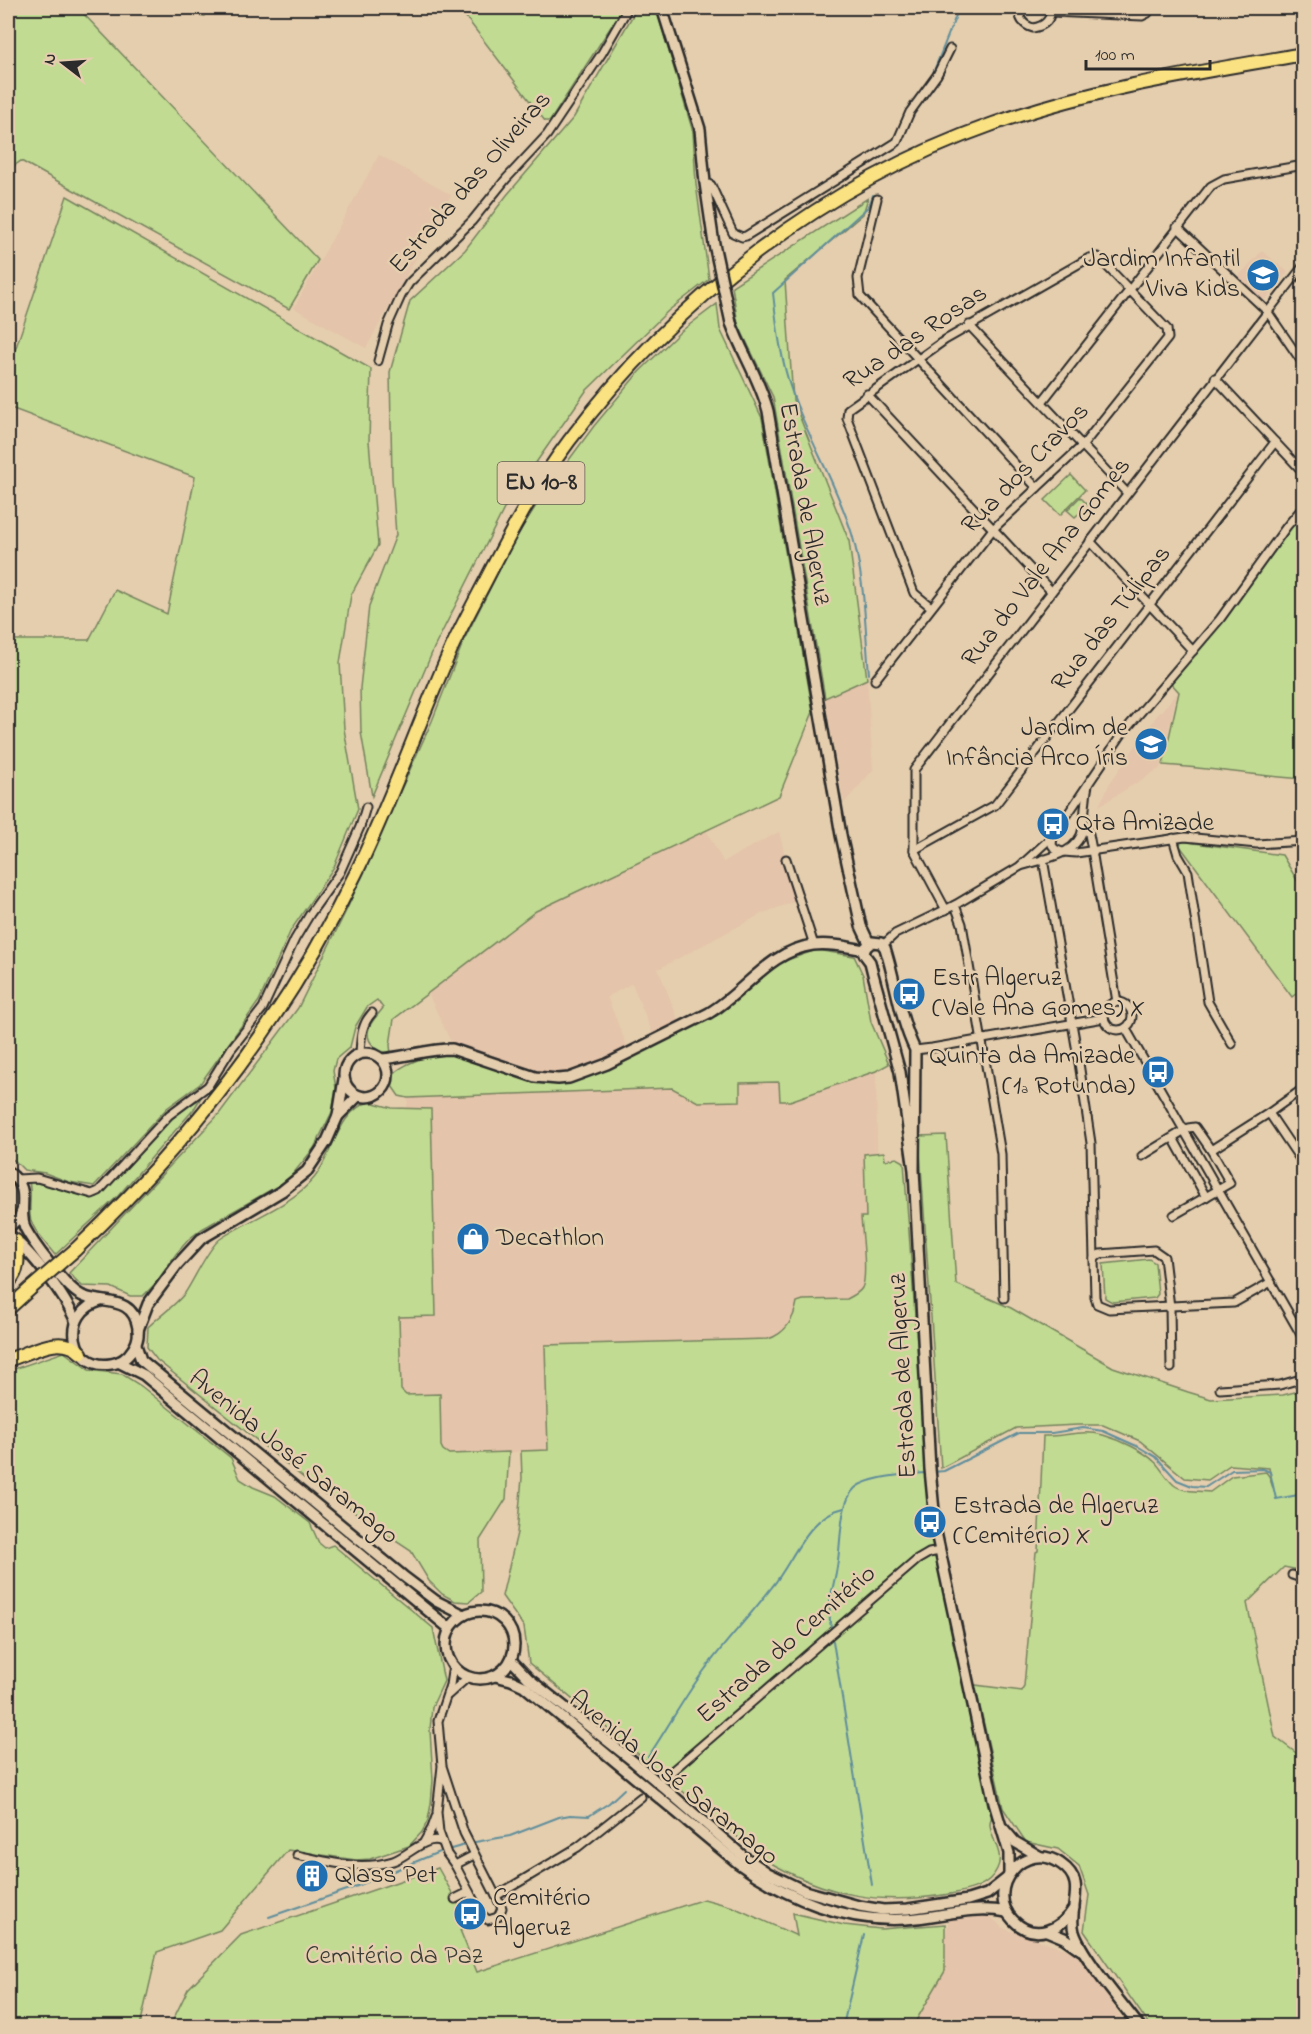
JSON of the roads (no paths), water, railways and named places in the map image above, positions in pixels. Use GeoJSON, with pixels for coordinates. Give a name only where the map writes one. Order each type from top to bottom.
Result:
{"type":"FeatureCollection","features":[{"type":"Feature","properties":{"kind":"highway","name":"EN 10-8"},"geometry":{"type":"LineString","coordinates":[[8,1307],[75,1250],[162,1163],[217,1097],[258,1041],[297,981],[357,871],[453,644],[519,516],[568,442],[637,360],[702,297],[769,243],[849,192],[938,146],[992,124],[1072,99],[1181,75],[1304,54]]}},
{"type":"Feature","properties":{"kind":"highway"},"geometry":{"type":"LineString","coordinates":[[8,1283],[18,1267],[12,1237]]}},
{"type":"Feature","properties":{"kind":"highway"},"geometry":{"type":"LineString","coordinates":[[8,1360],[60,1343],[72,1346],[81,1353]]}},
{"type":"Feature","properties":{"kind":"main road","name":"Estrada de Algeruz"},"geometry":{"type":"LineString","coordinates":[[662,8],[700,129],[714,244],[732,323],[768,411],[841,835],[867,946],[865,957],[870,962],[887,1032],[900,1072],[914,1170]]}},
{"type":"Feature","properties":{"kind":"main road"},"geometry":{"type":"LineString","coordinates":[[382,1059],[404,1057],[438,1049],[452,1049],[535,1077],[569,1078],[606,1064],[709,1013],[783,954],[814,945],[867,946],[878,942],[885,948],[883,961],[870,962]]}},
{"type":"Feature","properties":{"kind":"main road","name":"Estrada de Algeruz"},"geometry":{"type":"LineString","coordinates":[[885,948],[901,1017],[913,1048],[914,1170],[930,1472],[940,1551],[1000,1824],[1009,1853],[1003,1890],[1003,1901],[1007,1912]]}},
{"type":"Feature","properties":{"kind":"main road"},"geometry":{"type":"LineString","coordinates":[[902,1041],[913,1048],[911,1060],[903,1062],[894,1052],[902,1041]]}},
{"type":"Feature","properties":{"kind":"main road"},"geometry":{"type":"LineString","coordinates":[[12,1237],[25,1248],[66,1302],[76,1322],[75,1338],[81,1353],[95,1363],[106,1365],[118,1362],[128,1356],[136,1345],[138,1330],[148,1304],[177,1265],[201,1239],[282,1191],[307,1171],[327,1141],[338,1116],[344,1078],[347,1063],[360,1053],[372,1053],[382,1059],[388,1072],[386,1086],[381,1092],[370,1097],[358,1096],[350,1091],[344,1078]]}},
{"type":"Feature","properties":{"kind":"main road"},"geometry":{"type":"LineString","coordinates":[[388,1072],[404,1057]]}},
{"type":"Feature","properties":{"kind":"main road"},"geometry":{"type":"LineString","coordinates":[[338,1116],[358,1096]]}},
{"type":"Feature","properties":{"kind":"main road"},"geometry":{"type":"LineString","coordinates":[[8,1172],[17,1179],[22,1188],[24,1198],[22,1221],[28,1233],[67,1283],[83,1297],[111,1301],[124,1306],[148,1304]]}},
{"type":"Feature","properties":{"kind":"main road"},"geometry":{"type":"LineString","coordinates":[[8,1228],[19,1218],[23,1209]]}},
{"type":"Feature","properties":{"kind":"main road"},"geometry":{"type":"LineString","coordinates":[[76,1322],[86,1308],[101,1301]]}},
{"type":"Feature","properties":{"kind":"main road"},"geometry":{"type":"LineString","coordinates":[[124,1306],[135,1318],[138,1330]]}},
{"type":"Feature","properties":{"kind":"main road","name":"Avenida José Saramago"},"geometry":{"type":"LineString","coordinates":[[136,1345],[141,1360],[436,1601],[464,1615],[486,1611],[504,1620],[514,1638],[512,1659],[529,1679],[634,1762],[743,1856],[768,1873],[795,1887],[824,1897],[883,1910],[908,1909],[968,1900],[987,1894],[1007,1876]]}},
{"type":"Feature","properties":{"kind":"main road","name":"Avenida José Saramago"},"geometry":{"type":"LineString","coordinates":[[118,1362],[144,1375],[450,1629]]}},
{"type":"Feature","properties":{"kind":"main road"},"geometry":{"type":"LineString","coordinates":[[464,1615],[450,1629],[446,1648],[453,1665],[468,1677]]}},
{"type":"Feature","properties":{"kind":"main road"},"geometry":{"type":"LineString","coordinates":[[495,1676],[512,1659]]}},
{"type":"Feature","properties":{"kind":"main road","name":"Avenida José Saramago"},"geometry":{"type":"LineString","coordinates":[[468,1677],[481,1679],[495,1676],[524,1686],[738,1863],[767,1882],[803,1900],[845,1913],[883,1919],[924,1917],[981,1908],[1007,1912]]}},
{"type":"Feature","properties":{"kind":"main road"},"geometry":{"type":"LineString","coordinates":[[1000,1824],[1015,1842],[1068,1869],[1076,1888],[1074,1931],[1087,1956],[1138,2026]]}},
{"type":"Feature","properties":{"kind":"main road"},"geometry":{"type":"LineString","coordinates":[[1007,1876],[1023,1861],[1041,1857]]}},
{"type":"Feature","properties":{"kind":"main road"},"geometry":{"type":"LineString","coordinates":[[1007,1912],[1014,1922],[1024,1928],[1047,1931],[1068,1918],[1074,1908]]}},
{"type":"Feature","properties":{"kind":"main road"},"geometry":{"type":"LineString","coordinates":[[1047,1931],[1071,1942],[1087,1956]]}},
{"type":"Feature","properties":{"kind":"street","name":"Estrada das Oliveiras"},"geometry":{"type":"LineString","coordinates":[[378,361],[388,325],[409,283],[472,221],[506,179],[547,135],[591,70],[628,8]]}},
{"type":"Feature","properties":{"kind":"street"},"geometry":{"type":"LineString","coordinates":[[1020,8],[1023,22],[1033,28],[1045,24],[1050,10],[1142,16],[1149,13],[1151,8]]}},
{"type":"Feature","properties":{"kind":"street"},"geometry":{"type":"LineString","coordinates":[[705,183],[711,185],[733,233],[742,237],[746,236],[897,142],[910,112],[928,90],[950,49]]}},
{"type":"Feature","properties":{"kind":"street"},"geometry":{"type":"LineString","coordinates":[[1041,402],[1204,192],[1216,182],[1304,165]]}},
{"type":"Feature","properties":{"kind":"street"},"geometry":{"type":"LineString","coordinates":[[877,199],[859,272],[858,290],[864,301],[1037,488]]}},
{"type":"Feature","properties":{"kind":"street"},"geometry":{"type":"LineString","coordinates":[[1177,227],[1267,311],[1304,364]]}},
{"type":"Feature","properties":{"kind":"street","name":"Rua das Rosas"},"geometry":{"type":"LineString","coordinates":[[931,607],[914,592],[847,418],[848,409],[918,358],[969,325],[1089,258],[1098,257],[1102,260],[1129,288]]}},
{"type":"Feature","properties":{"kind":"street","name":"Rua do Vale Ana Gomes"},"geometry":{"type":"LineString","coordinates":[[946,910],[914,850],[914,771],[1304,265]]}},
{"type":"Feature","properties":{"kind":"street","name":"Rua dos Cravos"},"geometry":{"type":"LineString","coordinates":[[874,680],[993,529],[1083,446],[1168,338],[1167,329],[1129,288]]}},
{"type":"Feature","properties":{"kind":"street"},"geometry":{"type":"LineString","coordinates":[[969,325],[1127,493]]}},
{"type":"Feature","properties":{"kind":"street"},"geometry":{"type":"LineString","coordinates":[[1215,378],[1304,473]]}},
{"type":"Feature","properties":{"kind":"street"},"geometry":{"type":"LineString","coordinates":[[867,394],[1051,591]]}},
{"type":"Feature","properties":{"kind":"street","name":"Rua das Túlipas"},"geometry":{"type":"LineString","coordinates":[[914,850],[995,805],[1275,442]]}},
{"type":"Feature","properties":{"kind":"street"},"geometry":{"type":"LineString","coordinates":[[885,948],[895,934],[946,910],[1019,867],[1053,836],[1122,734],[1220,619],[1304,506]]}},
{"type":"Feature","properties":{"kind":"street"},"geometry":{"type":"LineString","coordinates":[[1090,541],[1193,651]]}},
{"type":"Feature","properties":{"kind":"street"},"geometry":{"type":"LineString","coordinates":[[1019,867],[1069,850],[1078,842],[1082,835],[1088,783]]}},
{"type":"Feature","properties":{"kind":"street"},"geometry":{"type":"LineString","coordinates":[[17,1179],[38,1178],[92,1194],[99,1191],[170,1115],[208,1086],[231,1049],[263,1008],[295,939],[340,872],[360,827],[366,807]]}},
{"type":"Feature","properties":{"kind":"street"},"geometry":{"type":"LineString","coordinates":[[1065,819],[1073,815],[1081,817],[1089,834],[1116,1002]]}},
{"type":"Feature","properties":{"kind":"street"},"geometry":{"type":"LineString","coordinates":[[1053,836],[1052,845],[1055,849],[1076,853],[1173,838],[1192,837],[1257,844],[1304,841]]}},
{"type":"Feature","properties":{"kind":"street"},"geometry":{"type":"LineString","coordinates":[[1173,838],[1178,855],[1188,872],[1208,1002],[1232,1044]]}},
{"type":"Feature","properties":{"kind":"street"},"geometry":{"type":"LineString","coordinates":[[786,859],[814,945]]}},
{"type":"Feature","properties":{"kind":"street"},"geometry":{"type":"LineString","coordinates":[[1043,860],[1073,1025],[1093,1164],[1097,1304],[1109,1310],[1234,1303],[1270,1282]]}},
{"type":"Feature","properties":{"kind":"street"},"geometry":{"type":"LineString","coordinates":[[955,905],[962,924],[1001,1154],[1004,1298]]}},
{"type":"Feature","properties":{"kind":"street"},"geometry":{"type":"LineString","coordinates":[[1116,1002],[1127,1005],[1132,1014],[1132,1020],[1126,1029],[1115,1030],[1106,1023],[1104,1018],[1107,1008],[1116,1002]]}},
{"type":"Feature","properties":{"kind":"street"},"geometry":{"type":"LineString","coordinates":[[360,1053],[362,1031],[366,1020],[372,1013]]}},
{"type":"Feature","properties":{"kind":"street"},"geometry":{"type":"LineString","coordinates":[[913,1048],[982,1040],[1104,1018]]}},
{"type":"Feature","properties":{"kind":"street"},"geometry":{"type":"LineString","coordinates":[[1126,1029],[1304,1340]]}},
{"type":"Feature","properties":{"kind":"street"},"geometry":{"type":"LineString","coordinates":[[1211,1150],[1304,1088]]}},
{"type":"Feature","properties":{"kind":"street"},"geometry":{"type":"LineString","coordinates":[[1269,1113],[1304,1166]]}},
{"type":"Feature","properties":{"kind":"street"},"geometry":{"type":"LineString","coordinates":[[1142,1156],[1191,1126],[1195,1127],[1230,1183],[1174,1215]]}},
{"type":"Feature","properties":{"kind":"street"},"geometry":{"type":"LineString","coordinates":[[1173,1138],[1206,1197]]}},
{"type":"Feature","properties":{"kind":"street"},"geometry":{"type":"LineString","coordinates":[[1095,1259],[1100,1254],[1154,1250],[1164,1257],[1170,1307],[1171,1368]]}},
{"type":"Feature","properties":{"kind":"street"},"geometry":{"type":"LineString","coordinates":[[1220,1389],[1280,1385],[1304,1378]]}},
{"type":"Feature","properties":{"kind":"street","name":"Estrada do Cemitério"},"geometry":{"type":"LineString","coordinates":[[664,1778],[917,1560],[926,1554],[940,1551]]}},
{"type":"Feature","properties":{"kind":"street"},"geometry":{"type":"LineString","coordinates":[[1292,1575],[1304,1580]]}},
{"type":"Feature","properties":{"kind":"street"},"geometry":{"type":"LineString","coordinates":[[437,1812],[442,1842],[481,1914],[488,1920],[494,1920],[501,1913],[502,1908],[464,1833],[442,1766],[437,1730],[439,1713],[452,1676],[453,1665]]}},
{"type":"Feature","properties":{"kind":"street"},"geometry":{"type":"LineString","coordinates":[[446,1696],[468,1677]]}},
{"type":"Feature","properties":{"kind":"street"},"geometry":{"type":"LineString","coordinates":[[424,1843],[437,1812],[442,1766]]}},
{"type":"Feature","properties":{"kind":"street"},"geometry":{"type":"LineString","coordinates":[[496,1896],[578,1847],[641,1797]]}},
{"type":"Feature","properties":{"kind":"street"},"geometry":{"type":"LineString","coordinates":[[297,1855],[334,1863],[376,1865],[409,1854],[424,1843],[435,1839],[442,1842]]}},
{"type":"Feature","properties":{"kind":"street"},"geometry":{"type":"LineString","coordinates":[[455,1865],[474,1855]]}},
{"type":"Feature","properties":{"kind":"street"},"geometry":{"type":"LineString","coordinates":[[455,1899],[469,1892]]}},
{"type":"Feature","properties":{"kind":"waterway"},"geometry":{"type":"LineString","coordinates":[[931,78],[959,8]]}},
{"type":"Feature","properties":{"kind":"waterway"},"geometry":{"type":"LineString","coordinates":[[907,112],[924,87]]}},
{"type":"Feature","properties":{"kind":"waterway"},"geometry":{"type":"LineString","coordinates":[[893,142],[903,120]]}},
{"type":"Feature","properties":{"kind":"waterway"},"geometry":{"type":"LineString","coordinates":[[869,674],[860,568],[852,534],[839,498],[800,412],[785,370],[773,293],[869,206],[873,195]]}},
{"type":"Feature","properties":{"kind":"waterway"},"geometry":{"type":"LineString","coordinates":[[933,1472],[944,1471],[1019,1433],[1052,1433],[1083,1428],[1103,1431],[1139,1447],[1156,1457],[1177,1480],[1192,1486],[1206,1487],[1232,1470],[1263,1469],[1270,1472],[1276,1499],[1304,1494]]}},
{"type":"Feature","properties":{"kind":"waterway"},"geometry":{"type":"LineString","coordinates":[[831,1628],[830,1601],[837,1569],[842,1522],[850,1494],[861,1484],[870,1481],[890,1476],[927,1473]]}},
{"type":"Feature","properties":{"kind":"waterway"},"geometry":{"type":"LineString","coordinates":[[648,1757],[703,1672],[772,1587],[802,1540],[820,1520],[844,1508]]}},
{"type":"Feature","properties":{"kind":"waterway"},"geometry":{"type":"LineString","coordinates":[[833,1641],[872,1885]]}},
{"type":"Feature","properties":{"kind":"waterway"},"geometry":{"type":"LineString","coordinates":[[475,1842],[510,1836],[559,1817],[589,1816],[609,1803],[624,1789]]}},
{"type":"Feature","properties":{"kind":"waterway"},"geometry":{"type":"LineString","coordinates":[[451,1849],[465,1845]]}},
{"type":"Feature","properties":{"kind":"waterway"},"geometry":{"type":"LineString","coordinates":[[269,1917],[350,1889],[439,1852]]}},
{"type":"Feature","properties":{"kind":"waterway"},"geometry":{"type":"LineString","coordinates":[[843,2026],[864,1935]]}},
{"type":"Feature","properties":{"kind":"place","name":"Jardim Infantil Viva Kids"},"geometry":{"type":"Point","coordinates":[1263,275]}},
{"type":"Feature","properties":{"kind":"place","name":"Jardim de Infância Arco Íris"},"geometry":{"type":"Point","coordinates":[1151,744]}},
{"type":"Feature","properties":{"kind":"place","name":"Qta Amizade"},"geometry":{"type":"Point","coordinates":[1053,824]}},
{"type":"Feature","properties":{"kind":"place","name":"Estr Algeruz (Vale Ana Gomes) X"},"geometry":{"type":"Point","coordinates":[909,994]}},
{"type":"Feature","properties":{"kind":"place","name":"Quinta da Amizade (1ª Rotunda)"},"geometry":{"type":"Point","coordinates":[1158,1072]}},
{"type":"Feature","properties":{"kind":"place","name":"Decathlon"},"geometry":{"type":"Point","coordinates":[473,1239]}},
{"type":"Feature","properties":{"kind":"place","name":"Estrada de Algeruz (Cemitério) X"},"geometry":{"type":"Point","coordinates":[930,1522]}},
{"type":"Feature","properties":{"kind":"place","name":"Qlass Pet"},"geometry":{"type":"Point","coordinates":[312,1876]}},
{"type":"Feature","properties":{"kind":"place","name":"Cemitério Algeruz"},"geometry":{"type":"Point","coordinates":[470,1914]}},
{"type":"Feature","properties":{"kind":"park label","name":"Cemitério da Paz"},"geometry":{"type":"Point","coordinates":[394,1957]}}]}
